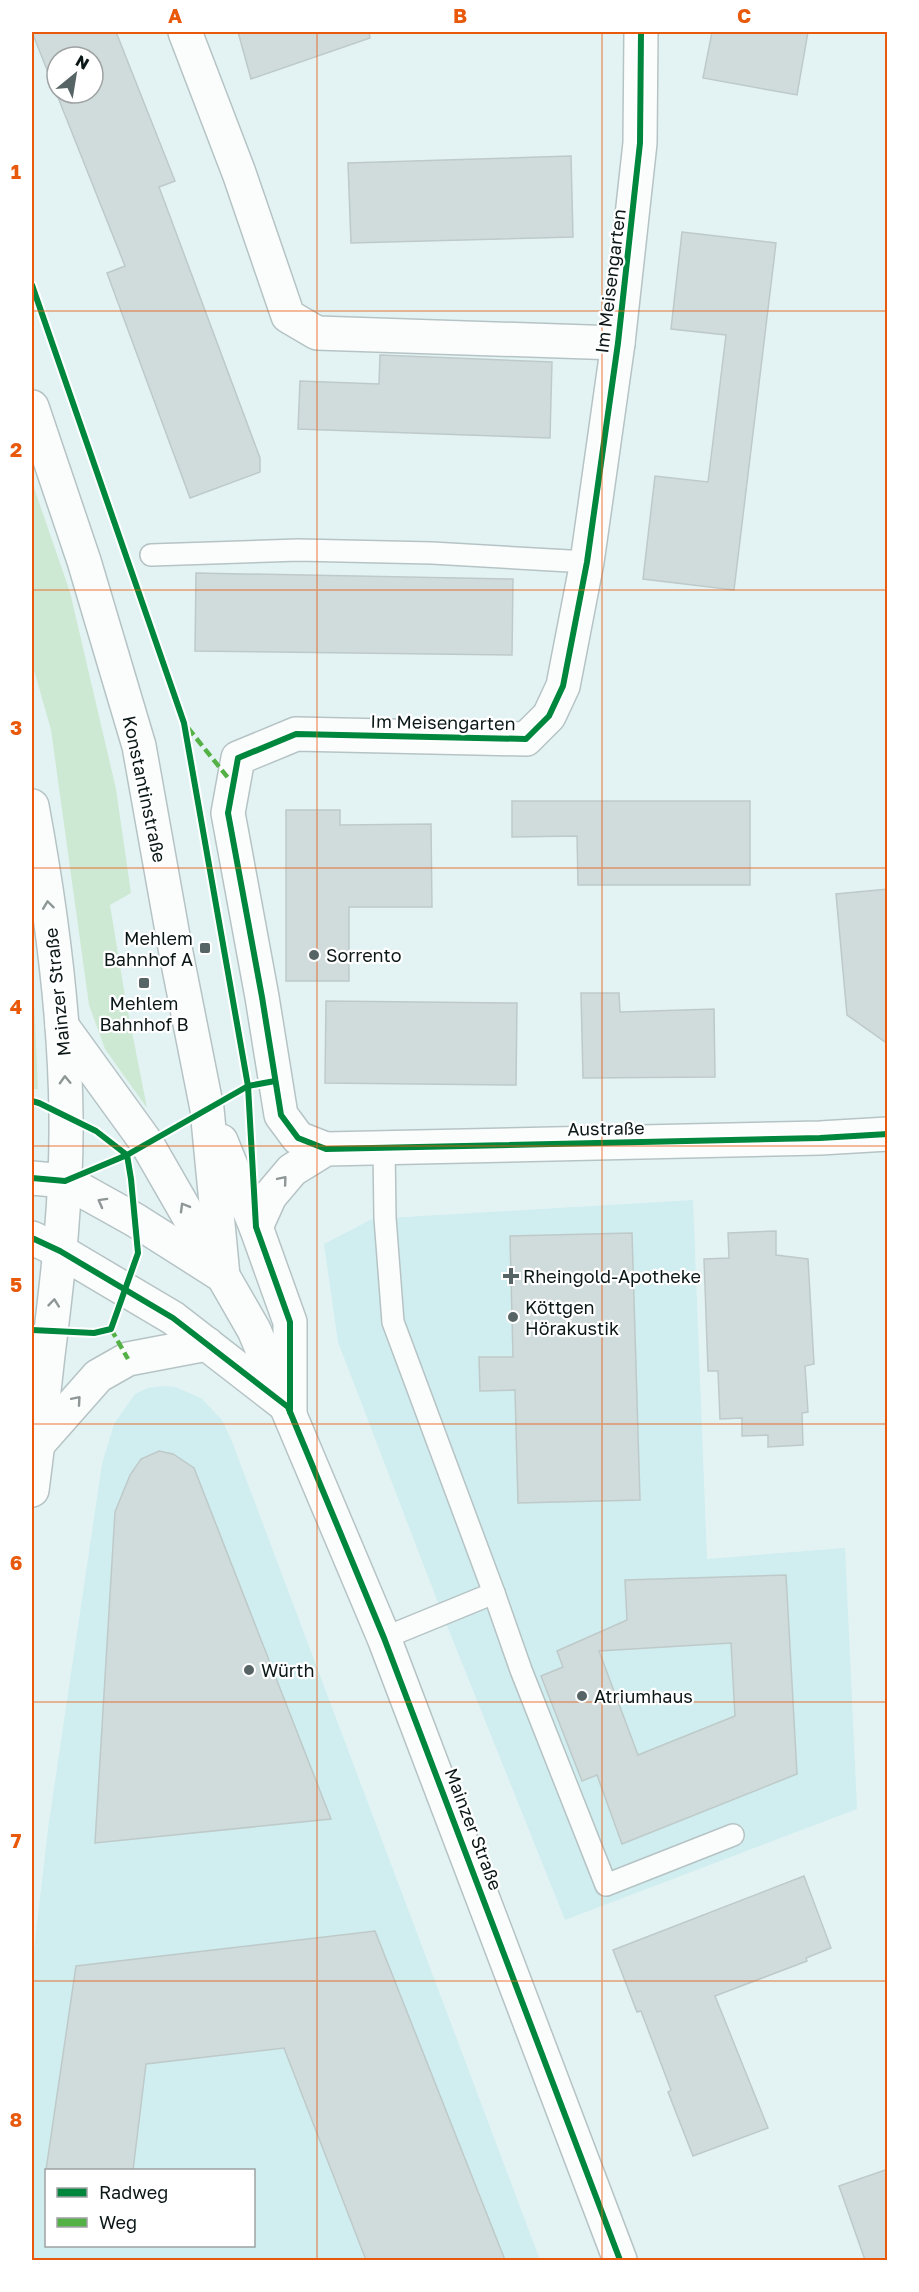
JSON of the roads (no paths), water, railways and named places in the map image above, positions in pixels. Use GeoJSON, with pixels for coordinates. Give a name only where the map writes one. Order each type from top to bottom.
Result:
{"type":"FeatureCollection","features":[{"type":"Feature","properties":{"kind":"street","name":"Im Meisengarten"},"geometry":{"type":"LineString","coordinates":[[185,32],[239,173],[288,316],[317,333],[618,343]]}},
{"type":"Feature","properties":{"kind":"street","name":"Im Meisengarten"},"geometry":{"type":"LineString","coordinates":[[326,1149],[298,1138],[281,1115],[228,813],[238,758],[296,734],[526,739],[549,716],[563,686],[587,562],[618,343],[640,143],[641,32]]}},
{"type":"Feature","properties":{"kind":"street","name":"Konstantinstraße"},"geometry":{"type":"LineString","coordinates":[[32,407],[84,561],[139,746],[207,1109],[223,1276]]}},
{"type":"Feature","properties":{"kind":"street","name":"Mainzer Straße"},"geometry":{"type":"LineString","coordinates":[[32,806],[45,876],[62,1026],[66,1116],[65,1181]]}},
{"type":"Feature","properties":{"kind":"street"},"geometry":{"type":"LineString","coordinates":[[62,1026],[146,1142],[223,1276]]}},
{"type":"Feature","properties":{"kind":"street","name":"Konstantinstraße"},"geometry":{"type":"LineString","coordinates":[[207,1109],[256,1227]]}},
{"type":"Feature","properties":{"kind":"street","name":"Austraße"},"geometry":{"type":"LineString","coordinates":[[326,1149],[820,1138],[888,1134]]}},
{"type":"Feature","properties":{"kind":"street"},"geometry":{"type":"LineString","coordinates":[[256,1227],[270,1196],[292,1170],[326,1149]]}},
{"type":"Feature","properties":{"kind":"street","name":"Mainzer Straße"},"geometry":{"type":"LineString","coordinates":[[32,1178],[65,1181],[135,1220],[223,1276],[254,1329],[384,1638],[475,1875],[563,2116],[620,2260]]}},
{"type":"Feature","properties":{"kind":"street"},"geometry":{"type":"LineString","coordinates":[[32,1490],[38,1444],[46,1244],[65,1181]]}},
{"type":"Feature","properties":{"kind":"street","name":"Mainzer Straße"},"geometry":{"type":"LineString","coordinates":[[256,1227],[290,1322],[289,1409]]}},
{"type":"Feature","properties":{"kind":"street","name":"Mainzer Straße"},"geometry":{"type":"LineString","coordinates":[[46,1244],[173,1318],[289,1409]]}},
{"type":"Feature","properties":{"kind":"street"},"geometry":{"type":"LineString","coordinates":[[38,1444],[98,1376],[128,1359],[207,1344]]}},
{"type":"Feature","properties":{"kind":"lane"},"geometry":{"type":"LineString","coordinates":[[151,555],[298,550],[432,553],[587,562]]}},
{"type":"Feature","properties":{"kind":"lane"},"geometry":{"type":"LineString","coordinates":[[384,1148],[385,1218],[393,1322],[521,1670],[606,1885],[733,1835]]}},
{"type":"Feature","properties":{"kind":"lane"},"geometry":{"type":"LineString","coordinates":[[384,1638],[494,1593]]}},
{"type":"Feature","properties":{"kind":"place","name":"Mehlem Bahnhof A"},"geometry":{"type":"Point","coordinates":[205,948]}},
{"type":"Feature","properties":{"kind":"place","name":"Sorrento"},"geometry":{"type":"Point","coordinates":[314,955]}},
{"type":"Feature","properties":{"kind":"place","name":"Mehlem Bahnhof B"},"geometry":{"type":"Point","coordinates":[144,983]}},
{"type":"Feature","properties":{"kind":"place","name":"Rheingold-Apotheke"},"geometry":{"type":"Point","coordinates":[511,1276]}},
{"type":"Feature","properties":{"kind":"place","name":"Köttgen Hörakustik"},"geometry":{"type":"Point","coordinates":[513,1317]}},
{"type":"Feature","properties":{"kind":"place","name":"Würth"},"geometry":{"type":"Point","coordinates":[249,1670]}},
{"type":"Feature","properties":{"kind":"place","name":"Atriumhaus"},"geometry":{"type":"Point","coordinates":[582,1696]}}]}
